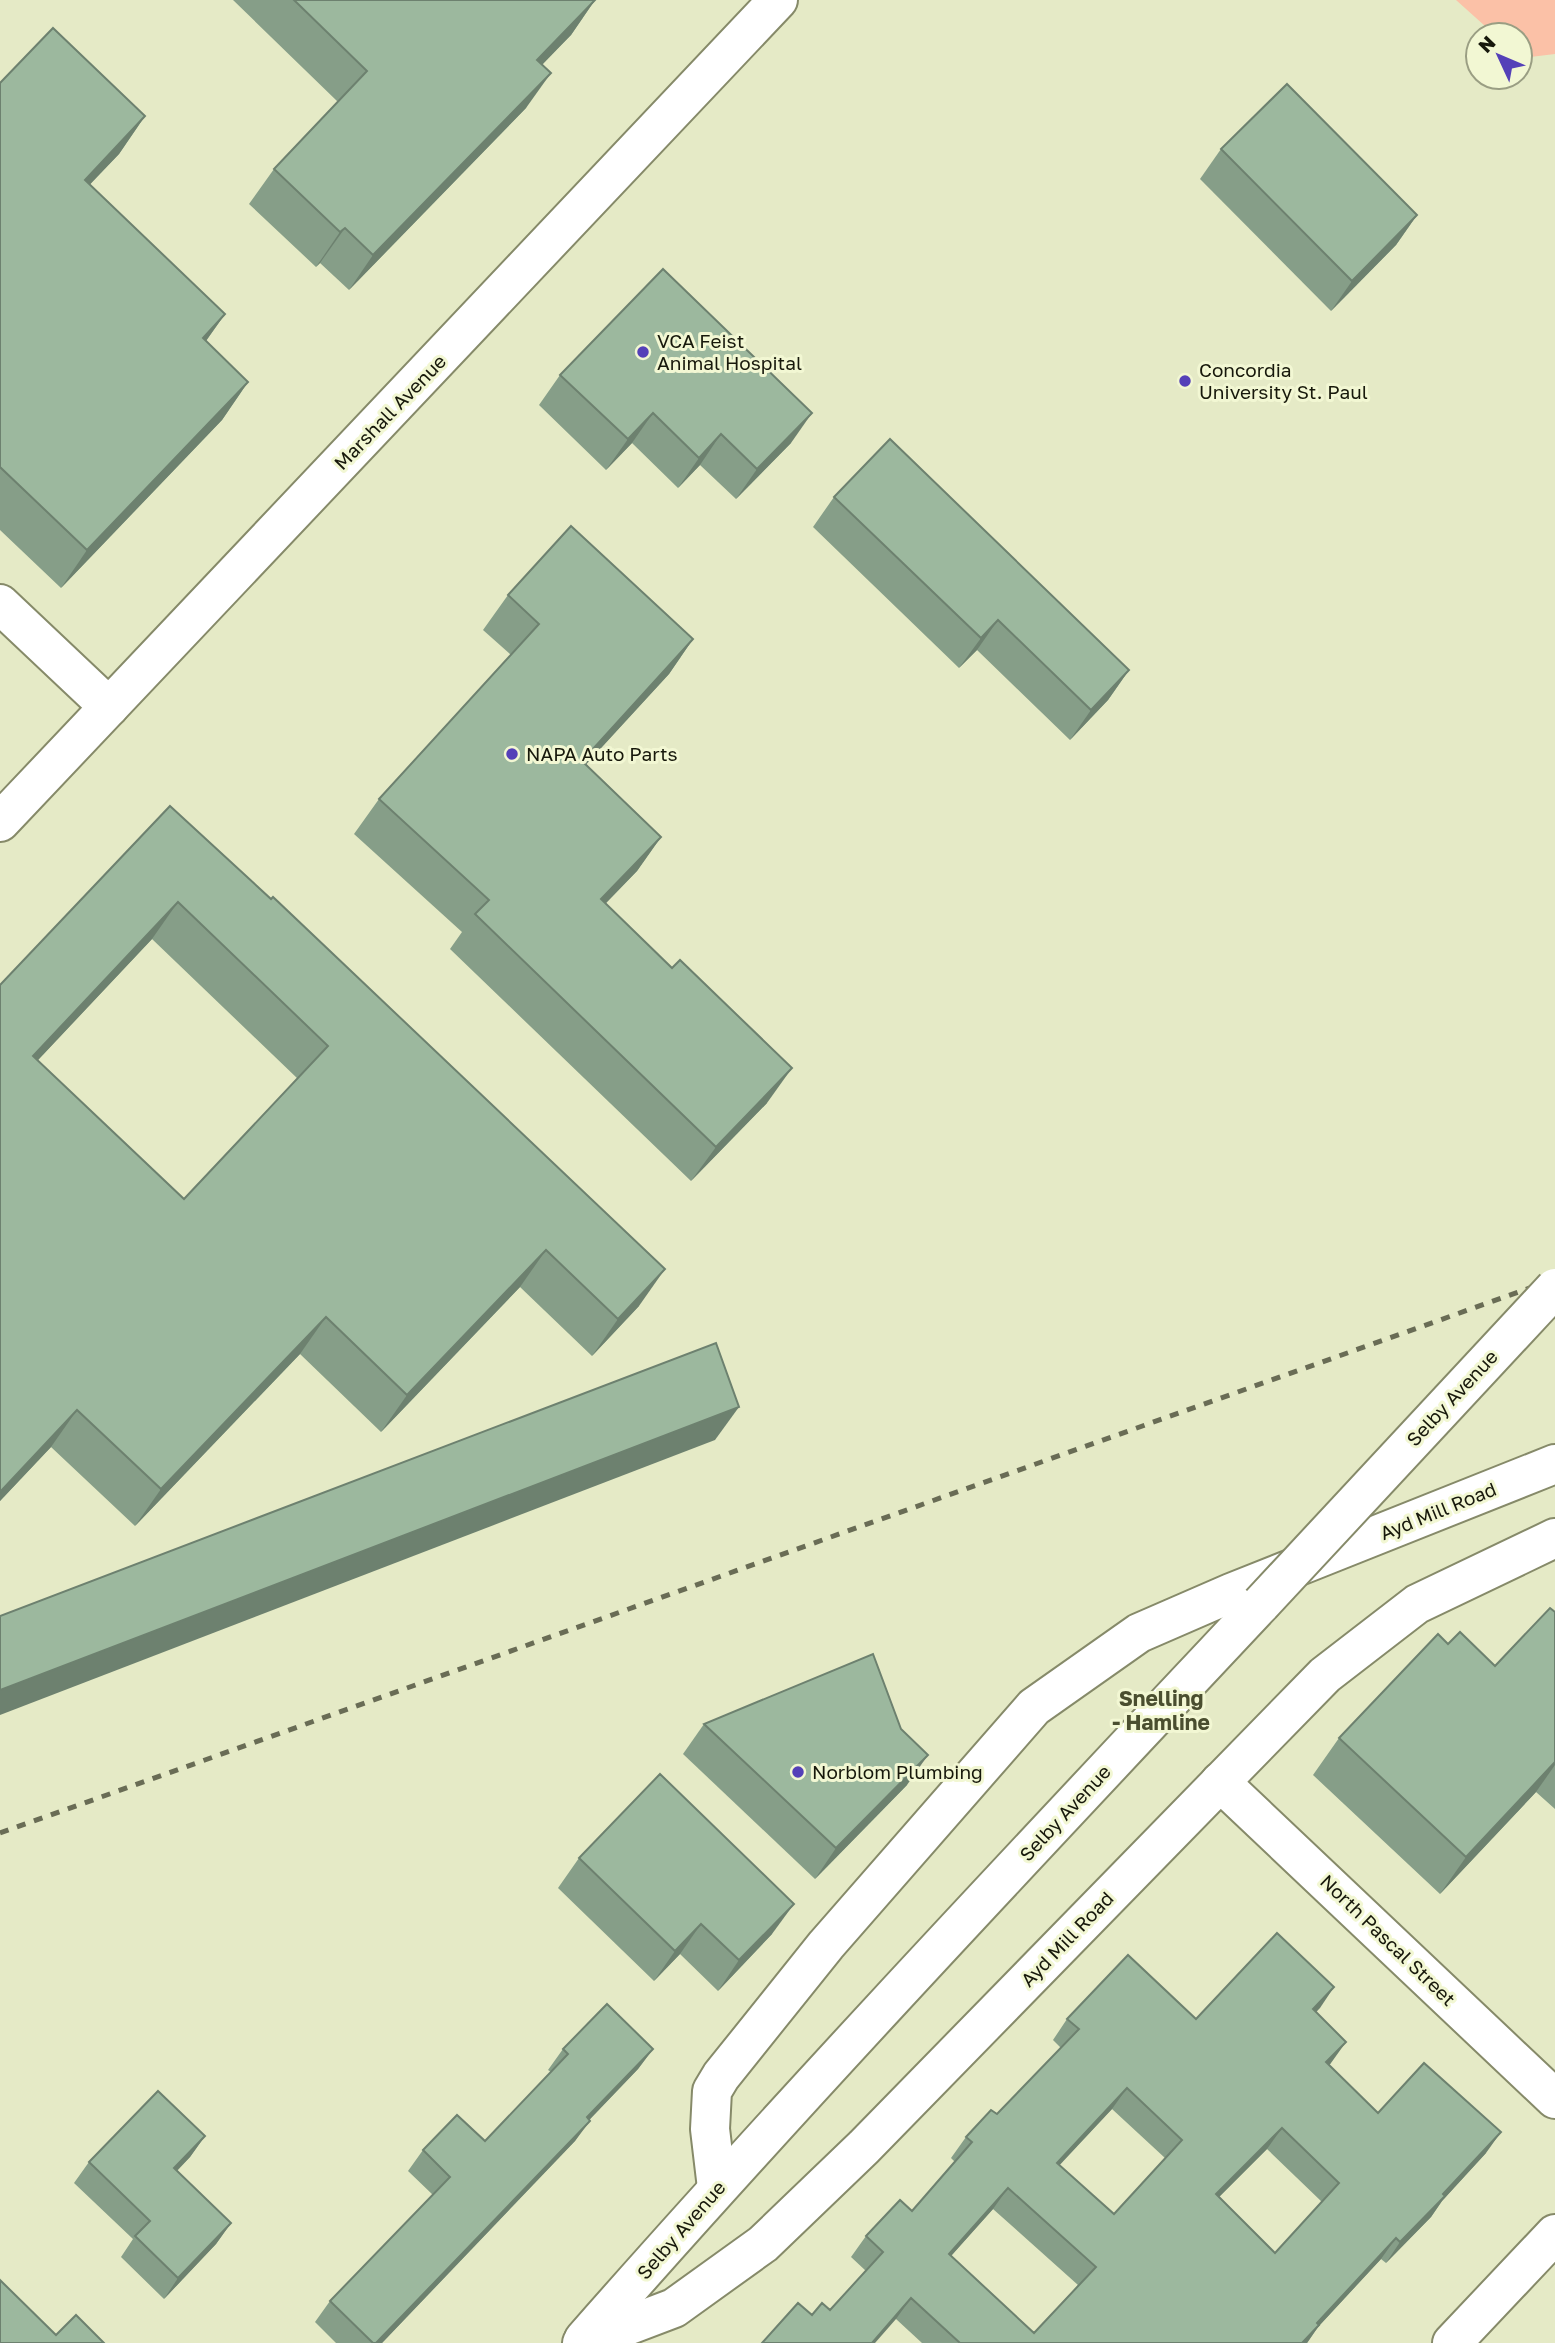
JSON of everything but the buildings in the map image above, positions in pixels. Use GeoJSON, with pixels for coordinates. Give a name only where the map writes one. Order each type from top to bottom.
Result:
{"type":"FeatureCollection","features":[{"type":"Feature","properties":{"kind":"street","name":"Marshall Avenue"},"geometry":{"type":"LineString","coordinates":[[0,822],[778,0]]}},
{"type":"Feature","properties":{"kind":"street"},"geometry":{"type":"LineString","coordinates":[[0,604],[109,707]]}},
{"type":"Feature","properties":{"kind":"street","name":"Selby Avenue"},"geometry":{"type":"LineString","coordinates":[[581,2343],[717,2188],[1555,1288]]}},
{"type":"Feature","properties":{"kind":"street","name":"Ayd Mill Road"},"geometry":{"type":"LineString","coordinates":[[717,2188],[710,2129],[712,2091],[721,2076],[826,1945],[1034,1707],[1139,1633],[1231,1593],[1555,1464]]}},
{"type":"Feature","properties":{"kind":"street","name":"Ayd Mill Road"},"geometry":{"type":"LineString","coordinates":[[581,2343],[674,2308],[763,2244],[864,2147],[1325,1675],[1417,1604],[1555,1538]]}},
{"type":"Feature","properties":{"kind":"street","name":"North Pascal Street"},"geometry":{"type":"LineString","coordinates":[[1220,1782],[1555,2099]]}},
{"type":"Feature","properties":{"kind":"street"},"geometry":{"type":"LineString","coordinates":[[1452,2343],[1555,2234]]}},
{"type":"Feature","properties":{"kind":"shaded area"},"geometry":{"type":"Polygon","coordinates":[[[1456,0],[1555,0],[1555,54],[1534,56],[1534,21],[1479,21],[1456,0]]]}},
{"type":"Feature","properties":{"kind":"railway"},"geometry":{"type":"LineString","coordinates":[[0,1833],[1555,1279]]}},
{"type":"Feature","properties":{"kind":"place","name":"VCA Feist Animal Hospital"},"geometry":{"type":"Point","coordinates":[643,352]}},
{"type":"Feature","properties":{"kind":"place","name":"Concordia University St. Paul"},"geometry":{"type":"Point","coordinates":[1185,381]}},
{"type":"Feature","properties":{"kind":"place","name":"NAPA Auto Parts"},"geometry":{"type":"Point","coordinates":[512,754]}},
{"type":"Feature","properties":{"kind":"place","name":"Norblom Plumbing"},"geometry":{"type":"Point","coordinates":[798,1772]}},
{"type":"Feature","properties":{"kind":"district","name":"Snelling - Hamline"},"geometry":{"type":"Point","coordinates":[1161,1711]}}]}
